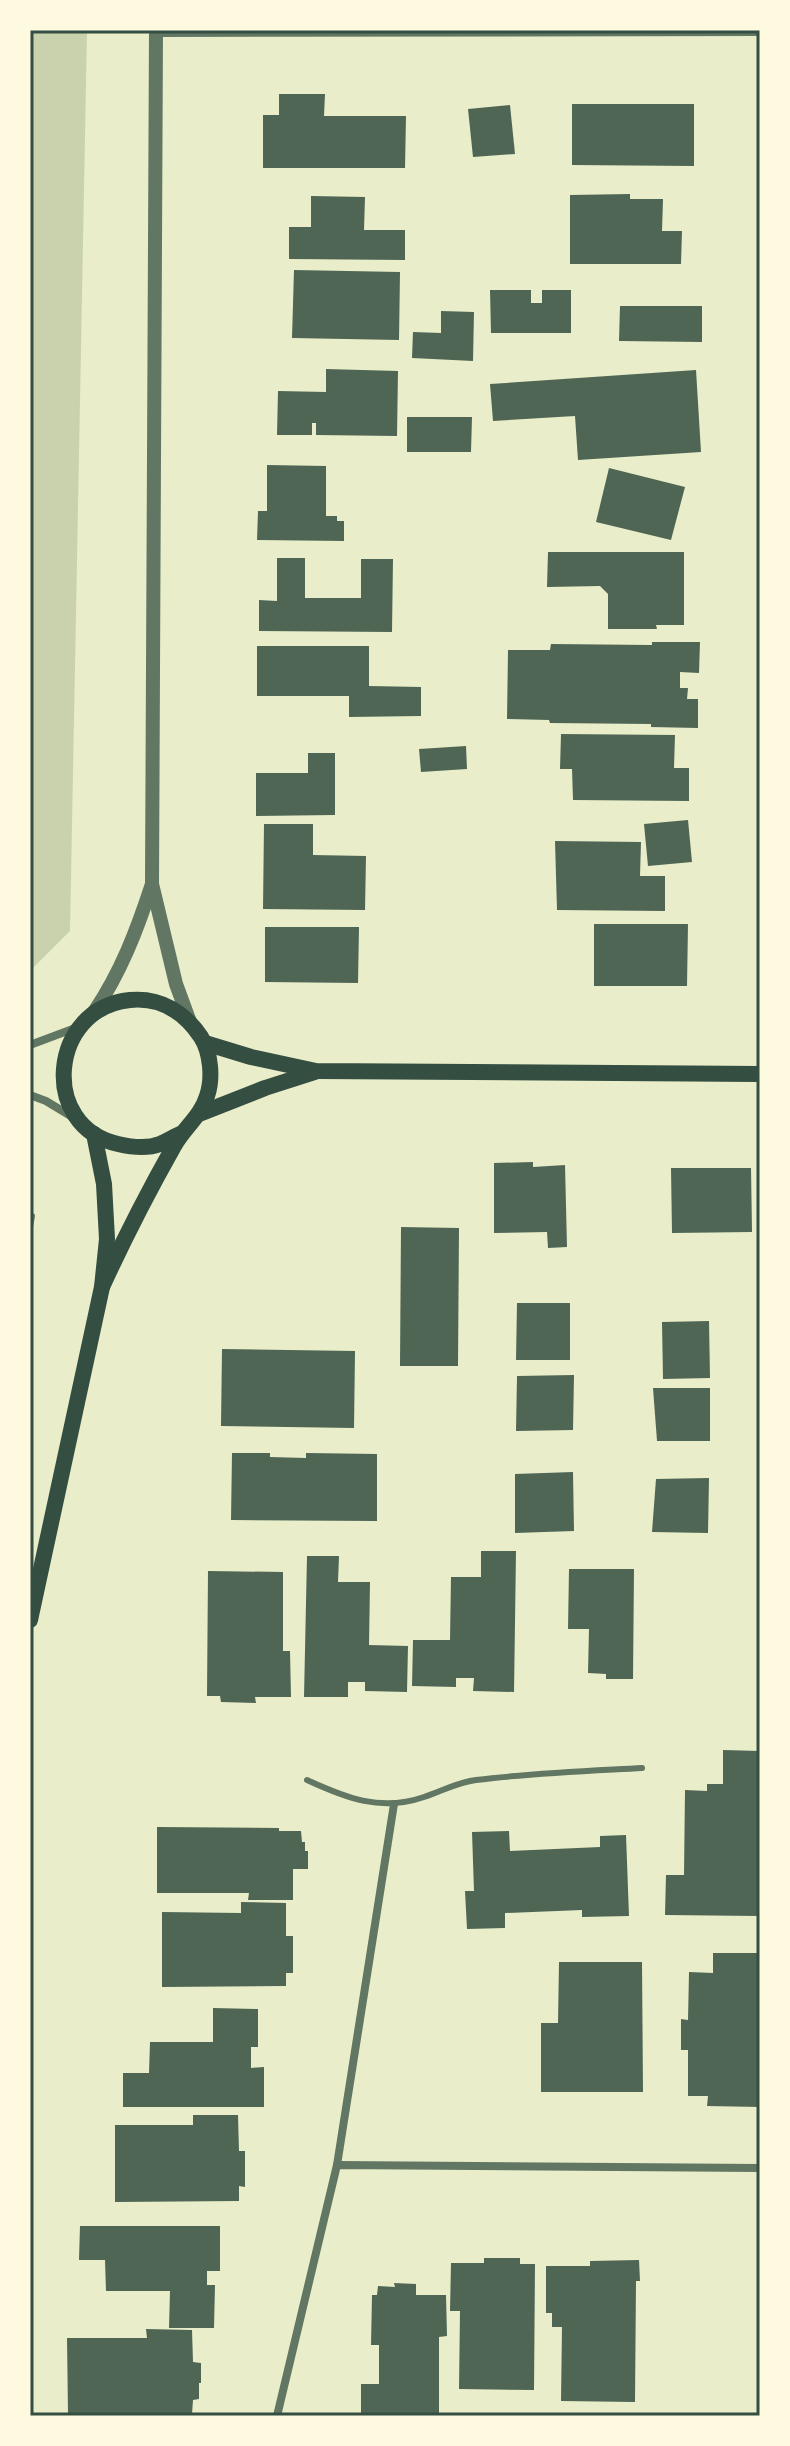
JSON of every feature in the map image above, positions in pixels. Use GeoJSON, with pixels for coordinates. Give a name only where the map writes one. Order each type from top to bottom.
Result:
{"type":"FeatureCollection","features":[{"type":"Feature","properties":{"kind":"main road"},"geometry":{"type":"LineString","coordinates":[[102,1287],[182,1133],[199,1114],[208,1094],[211,1068],[205,1043],[190,1022],[168,1006],[143,999],[117,1001],[94,1012],[78,1027],[66,1050],[62,1076],[68,1101],[88,1129],[108,1142],[133,1148],[159,1145],[182,1133]]}},
{"type":"Feature","properties":{"kind":"main road"},"geometry":{"type":"LineString","coordinates":[[205,1043],[316,1071],[760,1074]]}},
{"type":"Feature","properties":{"kind":"main road"},"geometry":{"type":"LineString","coordinates":[[199,1114],[316,1071]]}},
{"type":"Feature","properties":{"kind":"main road"},"geometry":{"type":"LineString","coordinates":[[30,1620],[102,1287],[107,1239],[105,1198],[88,1129]]}},
{"type":"Feature","properties":{"kind":"street"},"geometry":{"type":"LineString","coordinates":[[190,1022],[173,972],[152,884],[156,32],[760,32]]}},
{"type":"Feature","properties":{"kind":"street"},"geometry":{"type":"LineString","coordinates":[[94,1012],[111,988],[132,944],[152,884]]}},
{"type":"Feature","properties":{"kind":"street"},"geometry":{"type":"LineString","coordinates":[[30,1045],[78,1027]]}},
{"type":"Feature","properties":{"kind":"street"},"geometry":{"type":"LineString","coordinates":[[30,1095],[46,1101],[88,1129]]}},
{"type":"Feature","properties":{"kind":"street"},"geometry":{"type":"LineString","coordinates":[[277,2416],[337,2165],[394,1804]]}},
{"type":"Feature","properties":{"kind":"street"},"geometry":{"type":"LineString","coordinates":[[337,2165],[760,2168]]}},
{"type":"Feature","properties":{"kind":"lane"},"geometry":{"type":"LineString","coordinates":[[30,1227],[32,1216]]}},
{"type":"Feature","properties":{"kind":"lane"},"geometry":{"type":"LineString","coordinates":[[307,1780],[357,1801],[394,1804],[421,1799],[466,1782],[505,1776],[642,1768]]}},
{"type":"Feature","properties":{"kind":"green space"},"geometry":{"type":"Polygon","coordinates":[[[30,30],[87,30],[70,931],[30,971],[30,30]]]}},
{"type":"Feature","properties":{"kind":"building"},"geometry":{"type":"Polygon","coordinates":[[[279,94],[325,94],[324,116],[406,116],[405,168],[263,168],[263,115],[279,115],[279,94]]]}},
{"type":"Feature","properties":{"kind":"building"},"geometry":{"type":"Polygon","coordinates":[[[572,104],[694,104],[694,166],[572,165],[572,104]]]}},
{"type":"Feature","properties":{"kind":"building"},"geometry":{"type":"Polygon","coordinates":[[[510,105],[515,154],[473,157],[468,109],[510,105]]]}},
{"type":"Feature","properties":{"kind":"building"},"geometry":{"type":"Polygon","coordinates":[[[630,194],[630,199],[663,199],[662,231],[682,231],[681,264],[570,264],[570,195],[630,194]]]}},
{"type":"Feature","properties":{"kind":"building"},"geometry":{"type":"Polygon","coordinates":[[[311,196],[365,197],[364,230],[405,230],[405,260],[289,259],[289,227],[311,227],[311,196]]]}},
{"type":"Feature","properties":{"kind":"building"},"geometry":{"type":"Polygon","coordinates":[[[294,270],[400,272],[399,340],[292,338],[294,270]]]}},
{"type":"Feature","properties":{"kind":"building"},"geometry":{"type":"Polygon","coordinates":[[[490,290],[531,290],[531,303],[542,303],[542,290],[571,290],[571,333],[491,333],[490,290]]]}},
{"type":"Feature","properties":{"kind":"building"},"geometry":{"type":"Polygon","coordinates":[[[620,306],[702,306],[702,342],[619,341],[620,306]]]}},
{"type":"Feature","properties":{"kind":"building"},"geometry":{"type":"Polygon","coordinates":[[[441,311],[474,312],[473,361],[412,358],[413,332],[441,333],[441,311]]]}},
{"type":"Feature","properties":{"kind":"building"},"geometry":{"type":"Polygon","coordinates":[[[326,369],[398,371],[397,436],[316,435],[316,423],[312,423],[312,435],[277,435],[278,391],[326,392],[326,369]]]}},
{"type":"Feature","properties":{"kind":"building"},"geometry":{"type":"Polygon","coordinates":[[[696,370],[701,452],[578,460],[575,416],[493,421],[490,384],[696,370]]]}},
{"type":"Feature","properties":{"kind":"building"},"geometry":{"type":"Polygon","coordinates":[[[407,417],[472,417],[471,452],[407,452],[407,417]]]}},
{"type":"Feature","properties":{"kind":"building"},"geometry":{"type":"Polygon","coordinates":[[[267,465],[326,466],[326,516],[337,516],[337,521],[344,521],[344,541],[257,540],[258,511],[267,511],[267,465]]]}},
{"type":"Feature","properties":{"kind":"building"},"geometry":{"type":"Polygon","coordinates":[[[609,468],[685,487],[671,540],[596,522],[609,468]]]}},
{"type":"Feature","properties":{"kind":"building"},"geometry":{"type":"Polygon","coordinates":[[[548,552],[684,552],[684,625],[656,625],[657,629],[608,629],[608,594],[600,586],[547,587],[548,552]]]}},
{"type":"Feature","properties":{"kind":"building"},"geometry":{"type":"Polygon","coordinates":[[[277,558],[305,558],[305,598],[361,598],[361,559],[393,559],[392,632],[259,631],[259,600],[277,601],[277,558]]]}},
{"type":"Feature","properties":{"kind":"building"},"geometry":{"type":"Polygon","coordinates":[[[652,642],[700,642],[699,673],[680,672],[680,688],[688,688],[687,699],[698,699],[698,728],[507,719],[508,650],[550,650],[551,644],[652,645],[652,642]]]}},
{"type":"Feature","properties":{"kind":"building"},"geometry":{"type":"Polygon","coordinates":[[[257,646],[369,646],[369,686],[421,687],[421,716],[349,717],[349,696],[257,696],[257,646]]]}},
{"type":"Feature","properties":{"kind":"building"},"geometry":{"type":"Polygon","coordinates":[[[561,734],[675,735],[674,768],[689,768],[689,801],[573,800],[572,769],[560,769],[561,734]]]}},
{"type":"Feature","properties":{"kind":"building"},"geometry":{"type":"Polygon","coordinates":[[[466,746],[467,769],[421,772],[419,749],[466,746]]]}},
{"type":"Feature","properties":{"kind":"building"},"geometry":{"type":"Polygon","coordinates":[[[308,753],[335,753],[335,815],[256,816],[256,773],[308,773],[308,753]]]}},
{"type":"Feature","properties":{"kind":"building"},"geometry":{"type":"Polygon","coordinates":[[[688,820],[692,862],[648,866],[644,824],[688,820]]]}},
{"type":"Feature","properties":{"kind":"building"},"geometry":{"type":"Polygon","coordinates":[[[264,824],[313,824],[313,855],[366,856],[365,910],[263,909],[264,824]]]}},
{"type":"Feature","properties":{"kind":"building"},"geometry":{"type":"Polygon","coordinates":[[[555,841],[641,842],[640,876],[665,876],[665,911],[557,910],[555,841]]]}},
{"type":"Feature","properties":{"kind":"building"},"geometry":{"type":"Polygon","coordinates":[[[594,924],[688,924],[687,986],[594,986],[594,924]]]}},
{"type":"Feature","properties":{"kind":"building"},"geometry":{"type":"Polygon","coordinates":[[[265,927],[359,927],[358,983],[265,982],[265,927]]]}},
{"type":"Feature","properties":{"kind":"building"},"geometry":{"type":"Polygon","coordinates":[[[533,1162],[533,1167],[565,1165],[567,1247],[548,1248],[547,1232],[494,1233],[494,1163],[533,1162]]]}},
{"type":"Feature","properties":{"kind":"building"},"geometry":{"type":"Polygon","coordinates":[[[671,1168],[751,1168],[752,1232],[672,1233],[671,1168]]]}},
{"type":"Feature","properties":{"kind":"building"},"geometry":{"type":"Polygon","coordinates":[[[401,1227],[459,1228],[458,1366],[400,1366],[401,1227]]]}},
{"type":"Feature","properties":{"kind":"building"},"geometry":{"type":"Polygon","coordinates":[[[517,1303],[570,1303],[570,1360],[516,1360],[517,1303]]]}},
{"type":"Feature","properties":{"kind":"building"},"geometry":{"type":"Polygon","coordinates":[[[709,1321],[710,1378],[663,1379],[662,1322],[709,1321]]]}},
{"type":"Feature","properties":{"kind":"building"},"geometry":{"type":"Polygon","coordinates":[[[222,1349],[355,1351],[354,1428],[221,1426],[222,1349]]]}},
{"type":"Feature","properties":{"kind":"building"},"geometry":{"type":"Polygon","coordinates":[[[574,1375],[573,1430],[516,1431],[517,1376],[574,1375]]]}},
{"type":"Feature","properties":{"kind":"building"},"geometry":{"type":"Polygon","coordinates":[[[653,1388],[710,1388],[710,1441],[657,1441],[653,1388]]]}},
{"type":"Feature","properties":{"kind":"building"},"geometry":{"type":"Polygon","coordinates":[[[232,1453],[270,1453],[270,1457],[306,1458],[306,1453],[377,1454],[377,1521],[231,1520],[232,1453]]]}},
{"type":"Feature","properties":{"kind":"building"},"geometry":{"type":"Polygon","coordinates":[[[573,1472],[574,1531],[515,1533],[515,1474],[573,1472]]]}},
{"type":"Feature","properties":{"kind":"building"},"geometry":{"type":"Polygon","coordinates":[[[709,1478],[708,1533],[652,1532],[656,1479],[709,1478]]]}},
{"type":"Feature","properties":{"kind":"building"},"geometry":{"type":"Polygon","coordinates":[[[481,1551],[516,1551],[514,1692],[473,1691],[474,1678],[456,1678],[456,1687],[412,1686],[413,1640],[450,1640],[451,1577],[481,1577],[481,1551]]]}},
{"type":"Feature","properties":{"kind":"building"},"geometry":{"type":"Polygon","coordinates":[[[307,1556],[339,1556],[338,1582],[370,1582],[369,1645],[408,1646],[407,1692],[365,1691],[365,1682],[348,1682],[348,1697],[304,1697],[307,1556]]]}},
{"type":"Feature","properties":{"kind":"building"},"geometry":{"type":"Polygon","coordinates":[[[569,1569],[634,1569],[633,1679],[606,1679],[606,1674],[588,1673],[589,1629],[568,1629],[569,1569]]]}},
{"type":"Feature","properties":{"kind":"building"},"geometry":{"type":"Polygon","coordinates":[[[208,1571],[283,1572],[283,1651],[290,1651],[291,1697],[255,1697],[256,1703],[221,1702],[220,1696],[207,1696],[208,1571]]]}},
{"type":"Feature","properties":{"kind":"building"},"geometry":{"type":"Polygon","coordinates":[[[723,1750],[760,1751],[758,1916],[665,1915],[666,1875],[684,1875],[685,1790],[707,1791],[707,1784],[723,1784],[723,1750]]]}},
{"type":"Feature","properties":{"kind":"building"},"geometry":{"type":"Polygon","coordinates":[[[157,1827],[301,1831],[305,1851],[308,1851],[308,1869],[293,1869],[293,1900],[248,1900],[249,1893],[157,1893],[157,1827]]]}},
{"type":"Feature","properties":{"kind":"building"},"geometry":{"type":"Polygon","coordinates":[[[509,1831],[510,1851],[600,1847],[600,1836],[626,1835],[629,1916],[582,1917],[582,1910],[505,1913],[505,1928],[467,1929],[465,1891],[474,1891],[472,1832],[509,1831]]]}},
{"type":"Feature","properties":{"kind":"building"},"geometry":{"type":"Polygon","coordinates":[[[241,1902],[286,1903],[286,1936],[293,1936],[293,1973],[286,1973],[286,1986],[162,1987],[162,1912],[241,1913],[241,1902]]]}},
{"type":"Feature","properties":{"kind":"building"},"geometry":{"type":"Polygon","coordinates":[[[713,1953],[760,1953],[760,2107],[707,2106],[708,2096],[688,2096],[688,2050],[681,2050],[681,2019],[688,2020],[689,1972],[713,1973],[713,1953]]]}},
{"type":"Feature","properties":{"kind":"building"},"geometry":{"type":"Polygon","coordinates":[[[559,1962],[642,1962],[643,2092],[541,2092],[541,2023],[558,2023],[559,1962]]]}},
{"type":"Feature","properties":{"kind":"building"},"geometry":{"type":"Polygon","coordinates":[[[213,2008],[258,2009],[258,2047],[251,2047],[251,2068],[264,2067],[264,2107],[123,2107],[123,2073],[149,2073],[150,2042],[213,2042],[213,2008]]]}},
{"type":"Feature","properties":{"kind":"building"},"geometry":{"type":"Polygon","coordinates":[[[193,2115],[238,2115],[239,2151],[245,2151],[245,2187],[239,2186],[239,2201],[115,2202],[115,2125],[193,2125],[193,2115]]]}},
{"type":"Feature","properties":{"kind":"building"},"geometry":{"type":"Polygon","coordinates":[[[80,2226],[220,2226],[220,2271],[207,2271],[207,2285],[215,2285],[214,2328],[169,2328],[170,2291],[106,2291],[105,2260],[79,2260],[80,2226]]]}},
{"type":"Feature","properties":{"kind":"building"},"geometry":{"type":"Polygon","coordinates":[[[484,2258],[520,2258],[520,2264],[535,2264],[534,2390],[459,2389],[460,2311],[450,2311],[451,2263],[484,2263],[484,2258]]]}},
{"type":"Feature","properties":{"kind":"building"},"geometry":{"type":"Polygon","coordinates":[[[639,2260],[640,2281],[636,2281],[635,2402],[561,2401],[562,2327],[552,2327],[552,2313],[546,2313],[546,2266],[590,2266],[590,2261],[639,2260]]]}},
{"type":"Feature","properties":{"kind":"building"},"geometry":{"type":"Polygon","coordinates":[[[394,2283],[416,2284],[416,2295],[446,2295],[447,2336],[439,2337],[439,2416],[361,2416],[361,2384],[379,2384],[379,2345],[371,2345],[372,2295],[377,2295],[378,2286],[395,2287],[394,2283]]]}},
{"type":"Feature","properties":{"kind":"building"},"geometry":{"type":"Polygon","coordinates":[[[146,2329],[192,2330],[193,2362],[201,2363],[201,2383],[199,2399],[193,2400],[192,2414],[68,2414],[67,2338],[147,2338],[146,2329]]]}}]}
